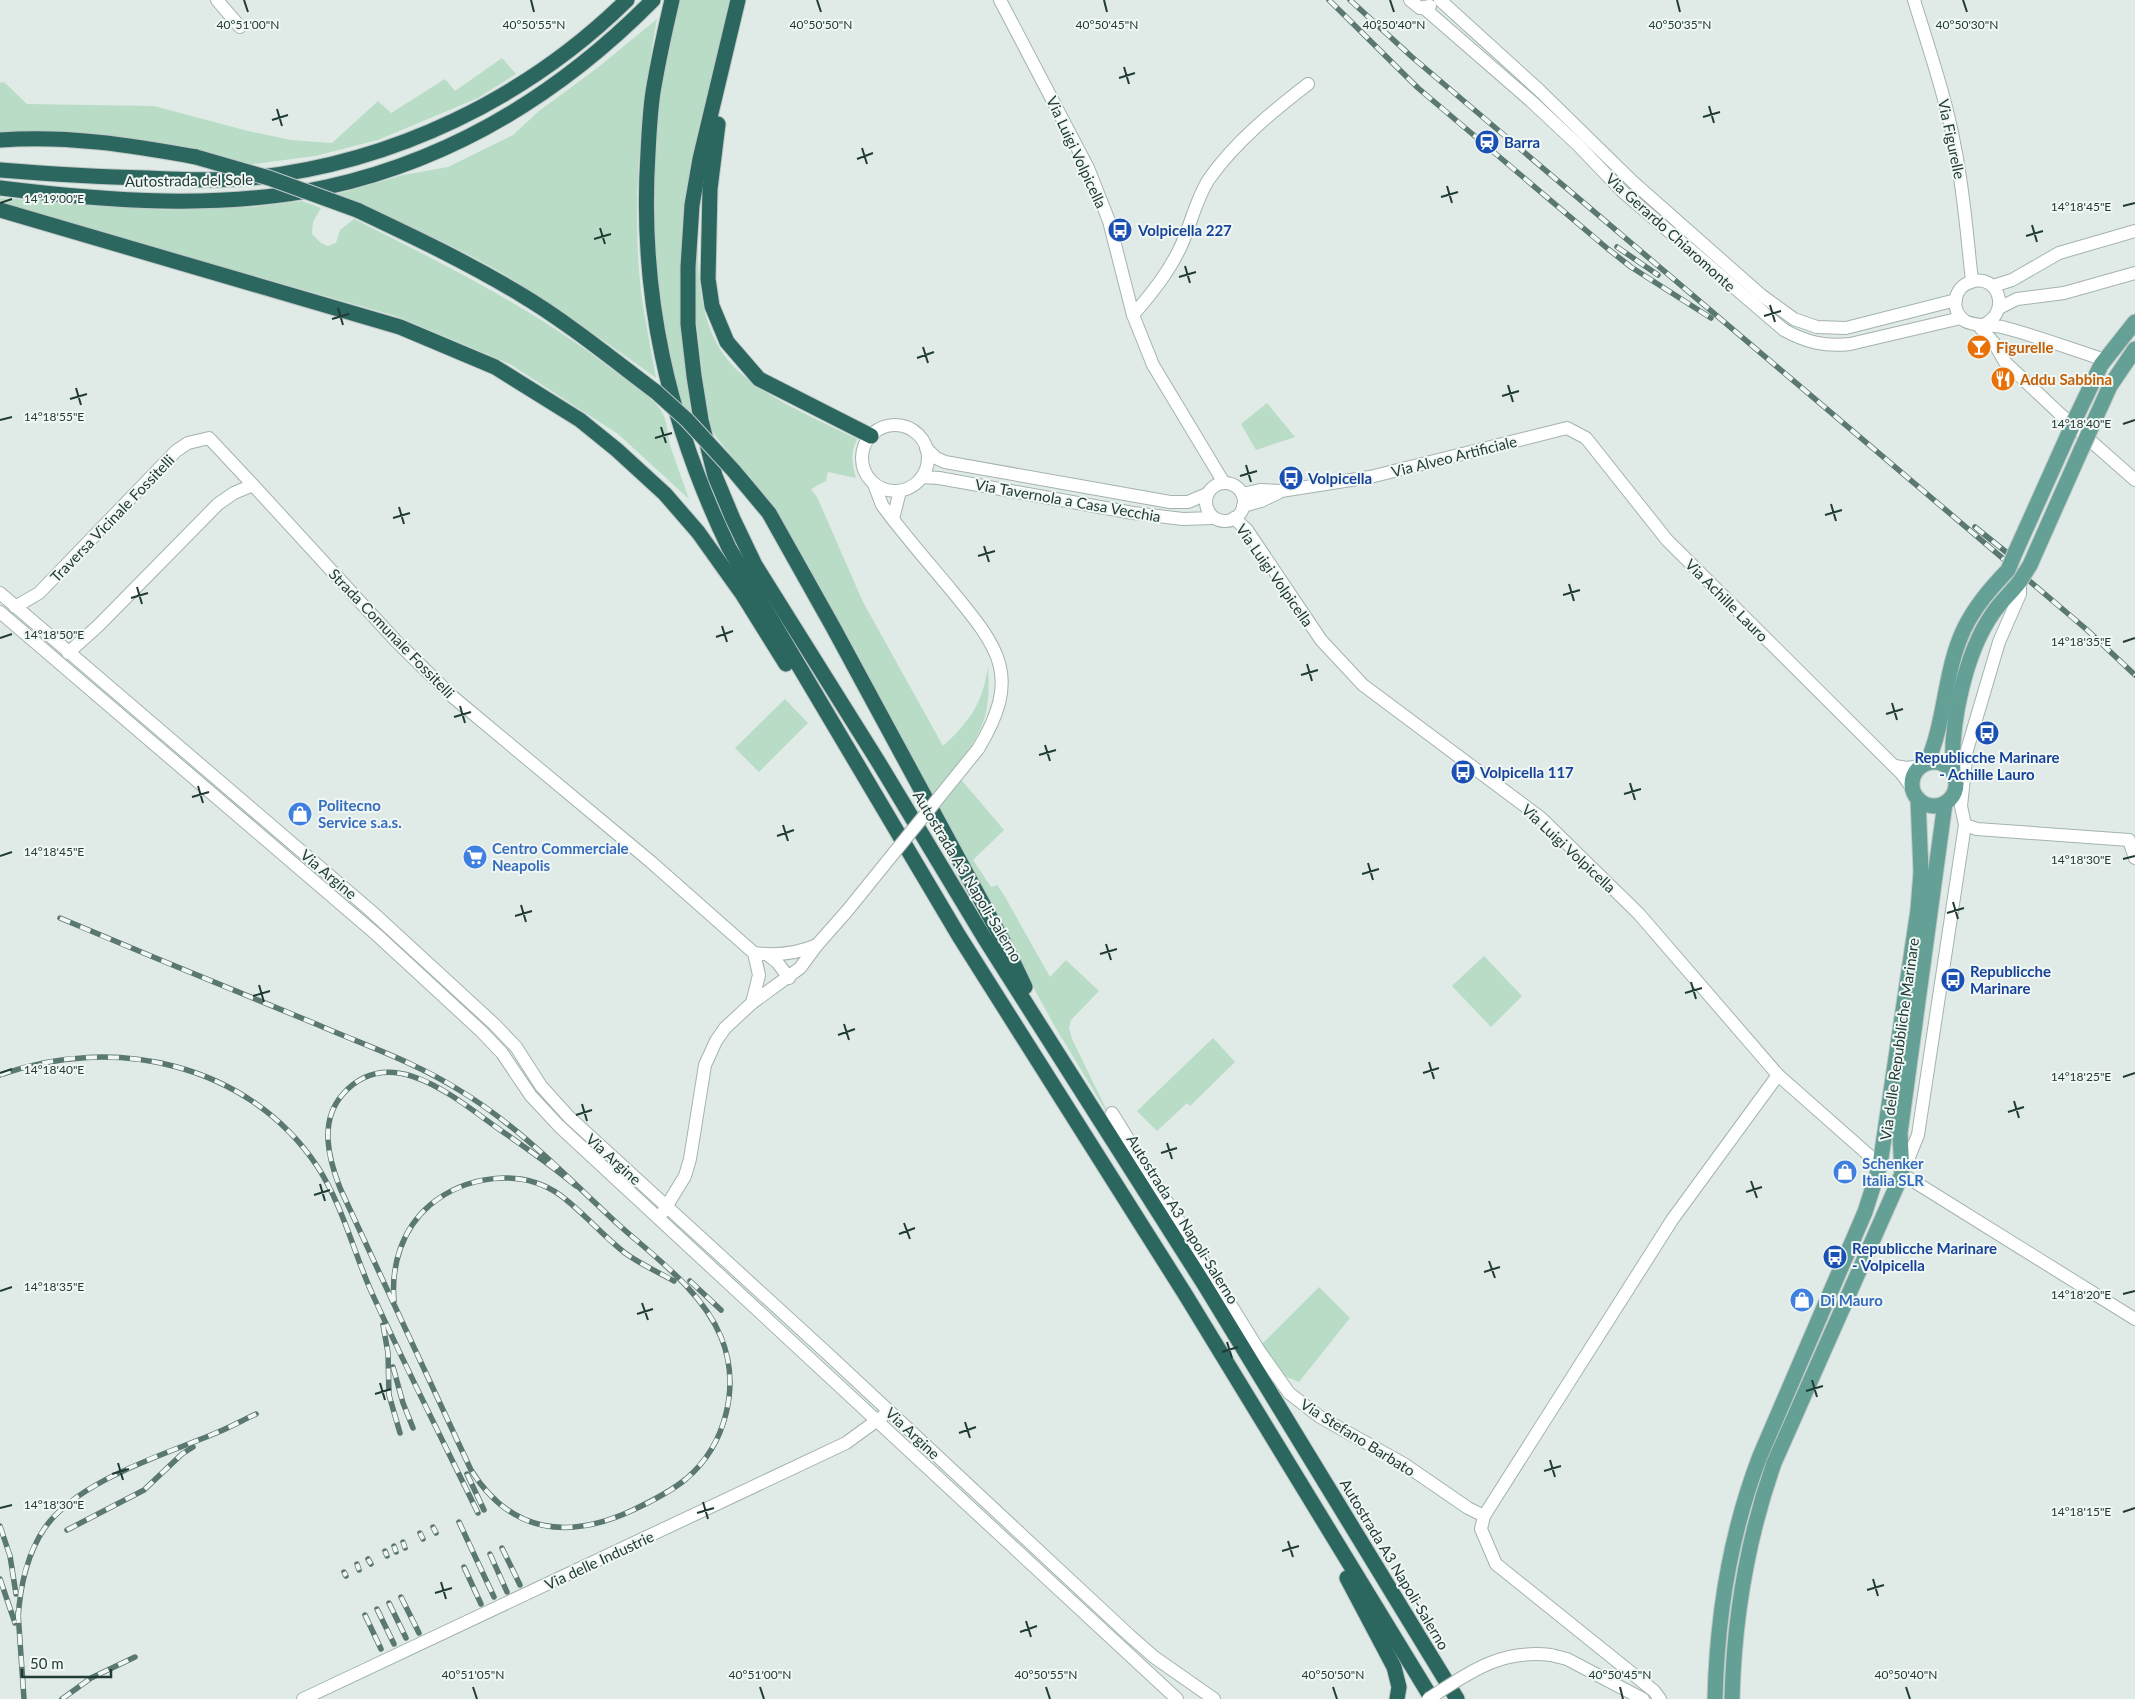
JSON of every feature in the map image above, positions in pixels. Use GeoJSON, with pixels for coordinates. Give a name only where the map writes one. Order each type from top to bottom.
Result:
{"type":"FeatureCollection","features":[{"type":"Feature","properties":{"kind":"highway","name":"Autostrada del Sole"},"geometry":{"type":"LineString","coordinates":[[0,170],[198,180],[251,178],[307,170],[364,155],[415,139],[467,116],[524,83],[568,53],[627,0]]}},
{"type":"Feature","properties":{"kind":"highway","name":"Autostrada del Sole"},"geometry":{"type":"LineString","coordinates":[[0,188],[48,194],[214,200],[267,196],[326,187],[382,172],[435,153],[482,131],[534,99],[598,52],[653,0]]}},
{"type":"Feature","properties":{"kind":"highway"},"geometry":{"type":"LineString","coordinates":[[672,0],[653,93],[647,171],[647,253],[662,364],[673,407],[706,500],[728,548],[959,936],[1185,1294],[1432,1699]]}},
{"type":"Feature","properties":{"kind":"highway","name":"Autostrada A3 Napoli-Salerno"},"geometry":{"type":"LineString","coordinates":[[738,0],[700,159],[692,205],[688,267],[688,324],[694,376],[701,420],[715,476],[755,565],[879,763],[1062,1063],[1204,1284],[1457,1699]]}},
{"type":"Feature","properties":{"kind":"highway"},"geometry":{"type":"LineString","coordinates":[[748,0],[719,116],[712,163],[707,257],[712,306],[727,342],[759,379],[870,436]]}},
{"type":"Feature","properties":{"kind":"highway"},"geometry":{"type":"LineString","coordinates":[[0,140],[64,140],[127,145],[196,157],[269,178],[357,210],[455,258],[521,294],[656,392],[687,420],[734,470],[769,513],[1003,941],[1062,1063]]}},
{"type":"Feature","properties":{"kind":"highway"},"geometry":{"type":"LineString","coordinates":[[0,210],[400,327],[496,367],[544,396],[580,420],[617,450],[665,494],[698,532],[743,595],[806,697],[868,785]]}},
{"type":"Feature","properties":{"kind":"highway"},"geometry":{"type":"LineString","coordinates":[[1282,1455],[1394,1667],[1398,1687],[1397,1699]]}},
{"type":"Feature","properties":{"kind":"main road","name":"Via delle Repubbliche Marinare"},"geometry":{"type":"LineString","coordinates":[[1715,1699],[1718,1638],[1724,1589],[1744,1497],[1865,1212],[1880,1166],[1918,910],[1921,872],[1913,778],[1924,764],[1940,727],[1951,671],[1964,630],[1975,608],[2008,570],[2091,383],[2105,360],[2135,322]]}},
{"type":"Feature","properties":{"kind":"main road","name":"Via delle Repubbliche Marinare"},"geometry":{"type":"LineString","coordinates":[[1732,1699],[1733,1666],[1740,1599],[1750,1539],[1763,1495],[1774,1463],[1902,1174],[1900,1133],[1945,803],[1953,796],[1956,789],[1956,778],[1953,772],[1953,732],[1970,662],[1978,640],[1993,613],[2020,581],[2030,565],[2110,386],[2135,349]]}},
{"type":"Feature","properties":{"kind":"main road"},"geometry":{"type":"LineString","coordinates":[[1924,764],[1941,763],[1953,772]]}},
{"type":"Feature","properties":{"kind":"main road"},"geometry":{"type":"LineString","coordinates":[[1915,794],[1931,806],[1945,803]]}},
{"type":"Feature","properties":{"kind":"street"},"geometry":{"type":"LineString","coordinates":[[217,0],[240,27]]}},
{"type":"Feature","properties":{"kind":"street","name":"Via Luigi Volpicella"},"geometry":{"type":"LineString","coordinates":[[1000,0],[1088,168],[1109,221],[1133,315],[1153,365],[1216,472],[1215,488]]}},
{"type":"Feature","properties":{"kind":"street","name":"Via Gerardo Chiaromonte"},"geometry":{"type":"LineString","coordinates":[[1410,0],[1415,6],[1424,8],[1538,107],[1622,192],[1784,330],[1800,339],[1835,346],[1961,318]]}},
{"type":"Feature","properties":{"kind":"street"},"geometry":{"type":"LineString","coordinates":[[1424,8],[1431,5],[1435,0]]}},
{"type":"Feature","properties":{"kind":"street","name":"Via Gerardo Chiaromonte"},"geometry":{"type":"LineString","coordinates":[[1440,0],[1539,90],[1633,182],[1761,295],[1794,320],[1817,327],[1846,328],[1956,300]]}},
{"type":"Feature","properties":{"kind":"street","name":"Via Figurelle"},"geometry":{"type":"LineString","coordinates":[[1914,0],[1938,79],[1956,148],[1966,211],[1972,281]]}},
{"type":"Feature","properties":{"kind":"street"},"geometry":{"type":"LineString","coordinates":[[1133,315],[1159,284],[1181,247],[1209,179],[1267,117],[1308,84]]}},
{"type":"Feature","properties":{"kind":"street"},"geometry":{"type":"LineString","coordinates":[[1992,286],[2012,280],[2059,253],[2135,231]]}},
{"type":"Feature","properties":{"kind":"street"},"geometry":{"type":"LineString","coordinates":[[2135,273],[2064,293],[2017,299],[1989,319],[1966,322],[1958,312],[1956,300],[1961,288],[1972,281],[1983,281],[1992,286],[1999,297],[1989,319],[1994,342],[2005,362],[2135,480]]}},
{"type":"Feature","properties":{"kind":"street"},"geometry":{"type":"LineString","coordinates":[[1989,319],[2004,328],[2105,360]]}},
{"type":"Feature","properties":{"kind":"street"},"geometry":{"type":"LineString","coordinates":[[891,425],[902,426],[917,434],[926,448],[928,458],[922,477],[914,486],[900,491],[884,490],[866,476],[862,458],[864,447],[870,436],[880,429],[891,425]]}},
{"type":"Feature","properties":{"kind":"street","name":"Via Alveo Artificiale"},"geometry":{"type":"LineString","coordinates":[[1242,500],[1261,501],[1281,491],[1370,477],[1567,428]]}},
{"type":"Feature","properties":{"kind":"street","name":"Via Achille Lauro"},"geometry":{"type":"LineString","coordinates":[[1567,428],[1586,438],[1667,540],[1894,766],[1915,794]]}},
{"type":"Feature","properties":{"kind":"street","name":"Traversa Vicinale Fossitelli"},"geometry":{"type":"LineString","coordinates":[[15,607],[39,593],[176,451],[188,443],[209,438],[253,485]]}},
{"type":"Feature","properties":{"kind":"street","name":"Via Tavernola a Casa Vecchia"},"geometry":{"type":"LineString","coordinates":[[926,448],[936,458],[945,462],[1137,497],[1188,502],[1215,488]]}},
{"type":"Feature","properties":{"kind":"street","name":"Via Tavernola a Casa Vecchia"},"geometry":{"type":"LineString","coordinates":[[922,477],[939,478],[1141,514],[1183,519],[1214,518]]}},
{"type":"Feature","properties":{"kind":"street"},"geometry":{"type":"LineString","coordinates":[[658,1218],[667,1207],[685,1176],[690,1159],[702,1081],[709,1054],[725,1028],[752,1002],[788,978],[806,962],[813,947],[847,911],[978,749],[992,725],[998,707],[1001,690],[1001,671],[998,656],[983,628],[882,505],[874,484]]}},
{"type":"Feature","properties":{"kind":"street"},"geometry":{"type":"LineString","coordinates":[[68,653],[218,504],[234,493],[253,485]]}},
{"type":"Feature","properties":{"kind":"street","name":"Strada Comunale Fossitelli"},"geometry":{"type":"LineString","coordinates":[[253,485],[396,641],[453,697],[651,862],[754,953]]}},
{"type":"Feature","properties":{"kind":"street"},"geometry":{"type":"LineString","coordinates":[[1236,487],[1242,500],[1238,515],[1224,521],[1214,518],[1206,507],[1215,488],[1236,487]]}},
{"type":"Feature","properties":{"kind":"street"},"geometry":{"type":"LineString","coordinates":[[893,519],[900,491]]}},
{"type":"Feature","properties":{"kind":"street","name":"Via Luigi Volpicella"},"geometry":{"type":"LineString","coordinates":[[1234,518],[1247,530],[1276,576],[1322,640],[1363,685],[1541,818],[1639,914],[1778,1075],[1880,1166]]}},
{"type":"Feature","properties":{"kind":"street"},"geometry":{"type":"LineString","coordinates":[[2020,581],[2020,594],[1998,642],[1967,750],[1961,806],[1965,825],[1918,1135],[1902,1174],[2135,1319]]}},
{"type":"Feature","properties":{"kind":"street","name":"Via Argine"},"geometry":{"type":"LineString","coordinates":[[0,593],[371,911],[487,1017],[516,1047],[542,1086],[563,1111],[1154,1657],[1214,1699]]}},
{"type":"Feature","properties":{"kind":"street","name":"Via Argine"},"geometry":{"type":"LineString","coordinates":[[0,612],[376,935],[461,1013],[502,1053],[524,1088],[545,1112],[1177,1699]]}},
{"type":"Feature","properties":{"kind":"street"},"geometry":{"type":"LineString","coordinates":[[1894,766],[1924,764]]}},
{"type":"Feature","properties":{"kind":"street"},"geometry":{"type":"LineString","coordinates":[[1965,825],[1977,829],[2129,840],[2135,858]]}},
{"type":"Feature","properties":{"kind":"street"},"geometry":{"type":"LineString","coordinates":[[752,1002],[759,975],[754,953],[768,955],[787,954],[813,947]]}},
{"type":"Feature","properties":{"kind":"street"},"geometry":{"type":"LineString","coordinates":[[768,955],[778,962],[788,978]]}},
{"type":"Feature","properties":{"kind":"street"},"geometry":{"type":"LineString","coordinates":[[1660,1699],[1654,1691],[1496,1564],[1481,1529],[1484,1516],[1672,1220],[1778,1075]]}},
{"type":"Feature","properties":{"kind":"street","name":"Via Stefano Barbato"},"geometry":{"type":"LineString","coordinates":[[1112,1112],[1258,1349],[1289,1393],[1320,1417],[1404,1464],[1468,1508],[1484,1516]]}},
{"type":"Feature","properties":{"kind":"street","name":"Via delle Industrie"},"geometry":{"type":"LineString","coordinates":[[303,1699],[846,1443],[889,1411]]}},
{"type":"Feature","properties":{"kind":"street"},"geometry":{"type":"LineString","coordinates":[[1428,1699],[1470,1672],[1496,1660],[1518,1654],[1550,1655],[1567,1659],[1643,1699]]}},
{"type":"Feature","properties":{"kind":"green space"},"geometry":{"type":"Polygon","coordinates":[[[679,0],[732,0],[683,222],[680,280],[681,331],[691,414],[681,406],[669,361],[657,281],[653,224],[654,161],[662,81],[679,0]]]}},
{"type":"Feature","properties":{"kind":"green space"},"geometry":{"type":"Polygon","coordinates":[[[657,19],[642,121],[637,190],[638,258],[641,292],[656,378],[562,312],[505,275],[443,242],[337,194],[403,175],[448,167],[513,135],[539,111],[596,69],[657,19]]]}},
{"type":"Feature","properties":{"kind":"green space"},"geometry":{"type":"Polygon","coordinates":[[[502,58],[516,74],[478,98],[378,140],[315,156],[246,165],[0,137],[0,83],[4,82],[27,104],[154,106],[248,131],[291,140],[332,143],[378,101],[391,113],[445,79],[455,91],[502,58]]]}},
{"type":"Feature","properties":{"kind":"green space"},"geometry":{"type":"Polygon","coordinates":[[[0,198],[168,210],[253,207],[302,201],[321,208],[313,222],[312,234],[321,243],[328,246],[336,243],[340,230],[354,219],[454,270],[520,307],[583,348],[644,393],[656,404],[665,417],[670,445],[689,499],[618,434],[510,364],[396,316],[0,204],[0,198]]]}},
{"type":"Feature","properties":{"kind":"green space"},"geometry":{"type":"Polygon","coordinates":[[[698,239],[699,273],[704,308],[715,340],[724,355],[748,379],[777,399],[857,439],[852,459],[856,478],[828,472],[826,481],[811,489],[817,497],[863,602],[943,746],[961,728],[974,711],[979,701],[988,667],[988,699],[983,723],[972,745],[953,770],[1004,830],[973,860],[991,887],[997,885],[1004,895],[1050,977],[1066,960],[1099,991],[1071,1020],[1069,1028],[1072,1039],[1112,1121],[1054,1025],[766,500],[711,430],[705,398],[694,300],[695,254],[698,239]]]}},
{"type":"Feature","properties":{"kind":"green space"},"geometry":{"type":"Polygon","coordinates":[[[1267,403],[1295,437],[1256,450],[1241,424],[1267,403]]]}},
{"type":"Feature","properties":{"kind":"green space"},"geometry":{"type":"Polygon","coordinates":[[[785,699],[808,723],[759,772],[735,748],[785,699]]]}},
{"type":"Feature","properties":{"kind":"green space"},"geometry":{"type":"Polygon","coordinates":[[[1484,956],[1522,996],[1491,1027],[1452,986],[1484,956]]]}},
{"type":"Feature","properties":{"kind":"green space"},"geometry":{"type":"Polygon","coordinates":[[[1213,1038],[1235,1062],[1190,1106],[1187,1103],[1157,1131],[1137,1111],[1213,1038]]]}},
{"type":"Feature","properties":{"kind":"green space"},"geometry":{"type":"Polygon","coordinates":[[[1319,1287],[1350,1318],[1299,1382],[1282,1375],[1262,1344],[1319,1287]]]}},
{"type":"Feature","properties":{"kind":"railway"},"geometry":{"type":"LineString","coordinates":[[1329,0],[1418,88],[1608,249],[1631,267],[1711,318]]}},
{"type":"Feature","properties":{"kind":"railway"},"geometry":{"type":"LineString","coordinates":[[1350,0],[1412,57],[2086,629],[2135,675]]}},
{"type":"Feature","properties":{"kind":"railway"},"geometry":{"type":"LineString","coordinates":[[1617,247],[1658,275]]}},
{"type":"Feature","properties":{"kind":"railway"},"geometry":{"type":"LineString","coordinates":[[1975,527],[2016,560]]}},
{"type":"Feature","properties":{"kind":"railway"},"geometry":{"type":"LineString","coordinates":[[60,918],[389,1054],[459,1090],[523,1136],[663,1263],[690,1290],[713,1320],[727,1356],[730,1375],[726,1414],[720,1432],[711,1449],[700,1465],[686,1479],[654,1500],[609,1520],[564,1527],[543,1525],[523,1519],[504,1507],[487,1491],[471,1470],[340,1188],[329,1152],[328,1127],[335,1105],[343,1094],[361,1079],[381,1073],[401,1074],[422,1080],[461,1102],[576,1186]]}},
{"type":"Feature","properties":{"kind":"railway"},"geometry":{"type":"LineString","coordinates":[[0,1075],[43,1063],[88,1057],[132,1059],[175,1066],[216,1081],[254,1103],[288,1131],[317,1166],[326,1181],[347,1227],[371,1291],[478,1513]]}},
{"type":"Feature","properties":{"kind":"railway"},"geometry":{"type":"LineString","coordinates":[[394,1301],[394,1274],[400,1248],[412,1225],[420,1215],[444,1195],[460,1187],[494,1179],[511,1178],[545,1186],[560,1195],[625,1253],[674,1281]]}},
{"type":"Feature","properties":{"kind":"railway"},"geometry":{"type":"LineString","coordinates":[[690,1281],[721,1310]]}},
{"type":"Feature","properties":{"kind":"railway"},"geometry":{"type":"LineString","coordinates":[[383,1325],[388,1353],[389,1395],[400,1433]]}},
{"type":"Feature","properties":{"kind":"railway"},"geometry":{"type":"LineString","coordinates":[[393,1367],[403,1403],[413,1428]]}},
{"type":"Feature","properties":{"kind":"railway"},"geometry":{"type":"LineString","coordinates":[[18,1619],[20,1595],[28,1561],[44,1529],[58,1512],[76,1497],[120,1472],[217,1433],[256,1414]]}},
{"type":"Feature","properties":{"kind":"railway"},"geometry":{"type":"LineString","coordinates":[[67,1530],[144,1490],[182,1454],[193,1447]]}},
{"type":"Feature","properties":{"kind":"railway"},"geometry":{"type":"LineString","coordinates":[[467,1474],[484,1510]]}},
{"type":"Feature","properties":{"kind":"railway"},"geometry":{"type":"LineString","coordinates":[[459,1522],[494,1597]]}},
{"type":"Feature","properties":{"kind":"railway"},"geometry":{"type":"LineString","coordinates":[[0,1526],[10,1556],[16,1594]]}},
{"type":"Feature","properties":{"kind":"railway"},"geometry":{"type":"LineString","coordinates":[[433,1527],[436,1533]]}},
{"type":"Feature","properties":{"kind":"railway"},"geometry":{"type":"LineString","coordinates":[[420,1533],[423,1539]]}},
{"type":"Feature","properties":{"kind":"railway"},"geometry":{"type":"LineString","coordinates":[[403,1542],[405,1548]]}},
{"type":"Feature","properties":{"kind":"railway"},"geometry":{"type":"LineString","coordinates":[[394,1546],[396,1552]]}},
{"type":"Feature","properties":{"kind":"railway"},"geometry":{"type":"LineString","coordinates":[[502,1548],[520,1585]]}},
{"type":"Feature","properties":{"kind":"railway"},"geometry":{"type":"LineString","coordinates":[[385,1551],[387,1556]]}},
{"type":"Feature","properties":{"kind":"railway"},"geometry":{"type":"LineString","coordinates":[[490,1554],[507,1592]]}},
{"type":"Feature","properties":{"kind":"railway"},"geometry":{"type":"LineString","coordinates":[[368,1559],[371,1564]]}},
{"type":"Feature","properties":{"kind":"railway"},"geometry":{"type":"LineString","coordinates":[[357,1564],[359,1570]]}},
{"type":"Feature","properties":{"kind":"railway"},"geometry":{"type":"LineString","coordinates":[[464,1567],[481,1604]]}},
{"type":"Feature","properties":{"kind":"railway"},"geometry":{"type":"LineString","coordinates":[[344,1572],[346,1576]]}},
{"type":"Feature","properties":{"kind":"railway"},"geometry":{"type":"LineString","coordinates":[[0,1579],[15,1623]]}},
{"type":"Feature","properties":{"kind":"railway"},"geometry":{"type":"LineString","coordinates":[[401,1597],[419,1633]]}},
{"type":"Feature","properties":{"kind":"railway"},"geometry":{"type":"LineString","coordinates":[[389,1603],[406,1638]]}},
{"type":"Feature","properties":{"kind":"railway"},"geometry":{"type":"LineString","coordinates":[[377,1609],[394,1644]]}},
{"type":"Feature","properties":{"kind":"railway"},"geometry":{"type":"LineString","coordinates":[[18,1612],[24,1699]]}},
{"type":"Feature","properties":{"kind":"railway"},"geometry":{"type":"LineString","coordinates":[[365,1615],[381,1649]]}},
{"type":"Feature","properties":{"kind":"railway"},"geometry":{"type":"LineString","coordinates":[[62,1699],[91,1678],[135,1657]]}},
{"type":"Feature","properties":{"kind":"place","name":"Barra"},"geometry":{"type":"Point","coordinates":[1487,142]}},
{"type":"Feature","properties":{"kind":"place","name":"Volpicella 227"},"geometry":{"type":"Point","coordinates":[1120,230]}},
{"type":"Feature","properties":{"kind":"place","name":"Figurelle"},"geometry":{"type":"Point","coordinates":[1979,347]}},
{"type":"Feature","properties":{"kind":"place","name":"Addu Sabbina"},"geometry":{"type":"Point","coordinates":[2003,379]}},
{"type":"Feature","properties":{"kind":"place","name":"Volpicella"},"geometry":{"type":"Point","coordinates":[1291,478]}},
{"type":"Feature","properties":{"kind":"place","name":"Republicche Marinare - Achille Lauro"},"geometry":{"type":"Point","coordinates":[1987,733]}},
{"type":"Feature","properties":{"kind":"place","name":"Volpicella 117"},"geometry":{"type":"Point","coordinates":[1463,772]}},
{"type":"Feature","properties":{"kind":"place","name":"Politecno Service s.a.s."},"geometry":{"type":"Point","coordinates":[300,814]}},
{"type":"Feature","properties":{"kind":"place","name":"Centro Commerciale Neapolis"},"geometry":{"type":"Point","coordinates":[475,857]}},
{"type":"Feature","properties":{"kind":"place","name":"Republicche Marinare"},"geometry":{"type":"Point","coordinates":[1953,980]}},
{"type":"Feature","properties":{"kind":"place","name":"Schenker Italia SLR"},"geometry":{"type":"Point","coordinates":[1845,1172]}},
{"type":"Feature","properties":{"kind":"place","name":"Republicche Marinare - Volpicella"},"geometry":{"type":"Point","coordinates":[1835,1257]}},
{"type":"Feature","properties":{"kind":"place","name":"Di Mauro"},"geometry":{"type":"Point","coordinates":[1802,1300]}}]}
